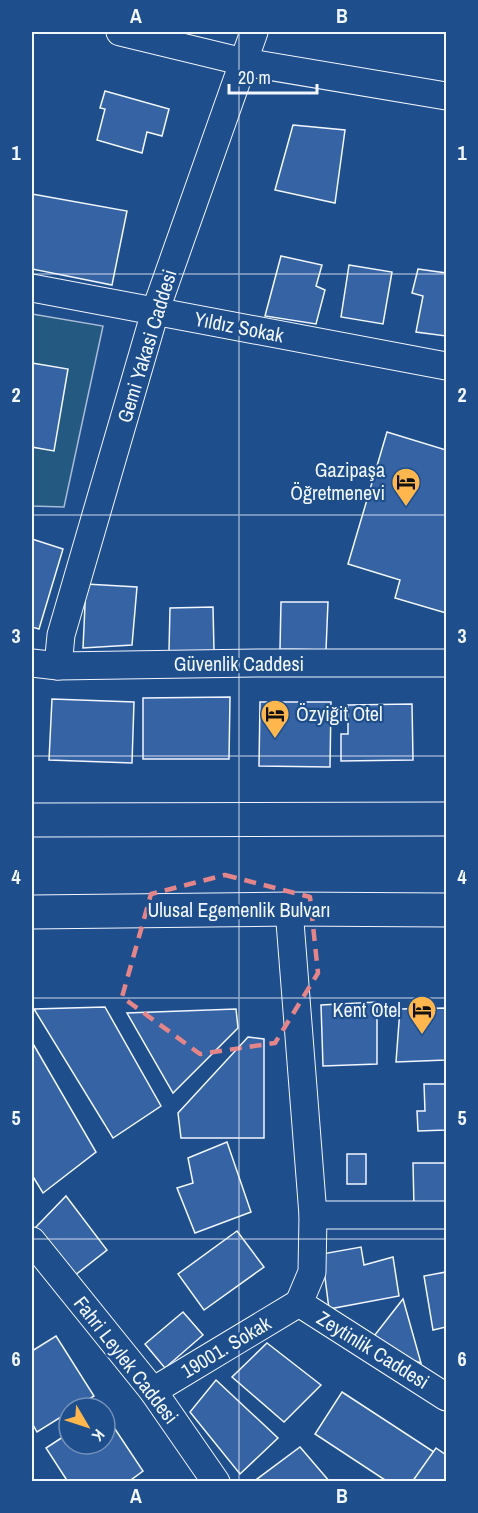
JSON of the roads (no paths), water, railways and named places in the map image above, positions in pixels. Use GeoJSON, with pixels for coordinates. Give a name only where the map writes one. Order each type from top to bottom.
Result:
{"type":"FeatureCollection","features":[{"type":"Feature","properties":{"kind":"highway"},"geometry":{"type":"LineString","coordinates":[[32,820],[447,819]]}},
{"type":"Feature","properties":{"kind":"highway","name":"Ulusal Egemenlik Bulvarı"},"geometry":{"type":"LineString","coordinates":[[32,912],[447,910]]}},
{"type":"Feature","properties":{"kind":"street"},"geometry":{"type":"LineString","coordinates":[[120,32],[244,62],[447,96]]}},
{"type":"Feature","properties":{"kind":"street","name":"Gemi Yakasi Caddesi"},"geometry":{"type":"LineString","coordinates":[[58,666],[61,635],[155,312],[254,32]]}},
{"type":"Feature","properties":{"kind":"street","name":"Yıldız Sokak"},"geometry":{"type":"LineString","coordinates":[[32,288],[447,366]]}},
{"type":"Feature","properties":{"kind":"street","name":"Güvenlik Caddesi"},"geometry":{"type":"LineString","coordinates":[[32,663],[58,666],[447,663]]}},
{"type":"Feature","properties":{"kind":"street"},"geometry":{"type":"LineString","coordinates":[[289,909],[313,1215],[312,1272],[299,1303]]}},
{"type":"Feature","properties":{"kind":"street"},"geometry":{"type":"LineString","coordinates":[[313,1215],[447,1215]]}},
{"type":"Feature","properties":{"kind":"street","name":"Fahri Leylek Caddesi"},"geometry":{"type":"LineString","coordinates":[[32,1240],[153,1391],[216,1482]]}},
{"type":"Feature","properties":{"kind":"street","name":"19001. Sokak"},"geometry":{"type":"LineString","coordinates":[[153,1391],[299,1303]]}},
{"type":"Feature","properties":{"kind":"street","name":"Zeytinlik Caddesi"},"geometry":{"type":"LineString","coordinates":[[299,1303],[447,1397]]}},
{"type":"Feature","properties":{"kind":"place","name":"Gazipaşa Öğretmenevi"},"geometry":{"type":"Point","coordinates":[406,508]}},
{"type":"Feature","properties":{"kind":"place","name":"Özyiğit Otel"},"geometry":{"type":"Point","coordinates":[275,740]}},
{"type":"Feature","properties":{"kind":"place","name":"Kent Otel"},"geometry":{"type":"Point","coordinates":[422,1036]}}]}
